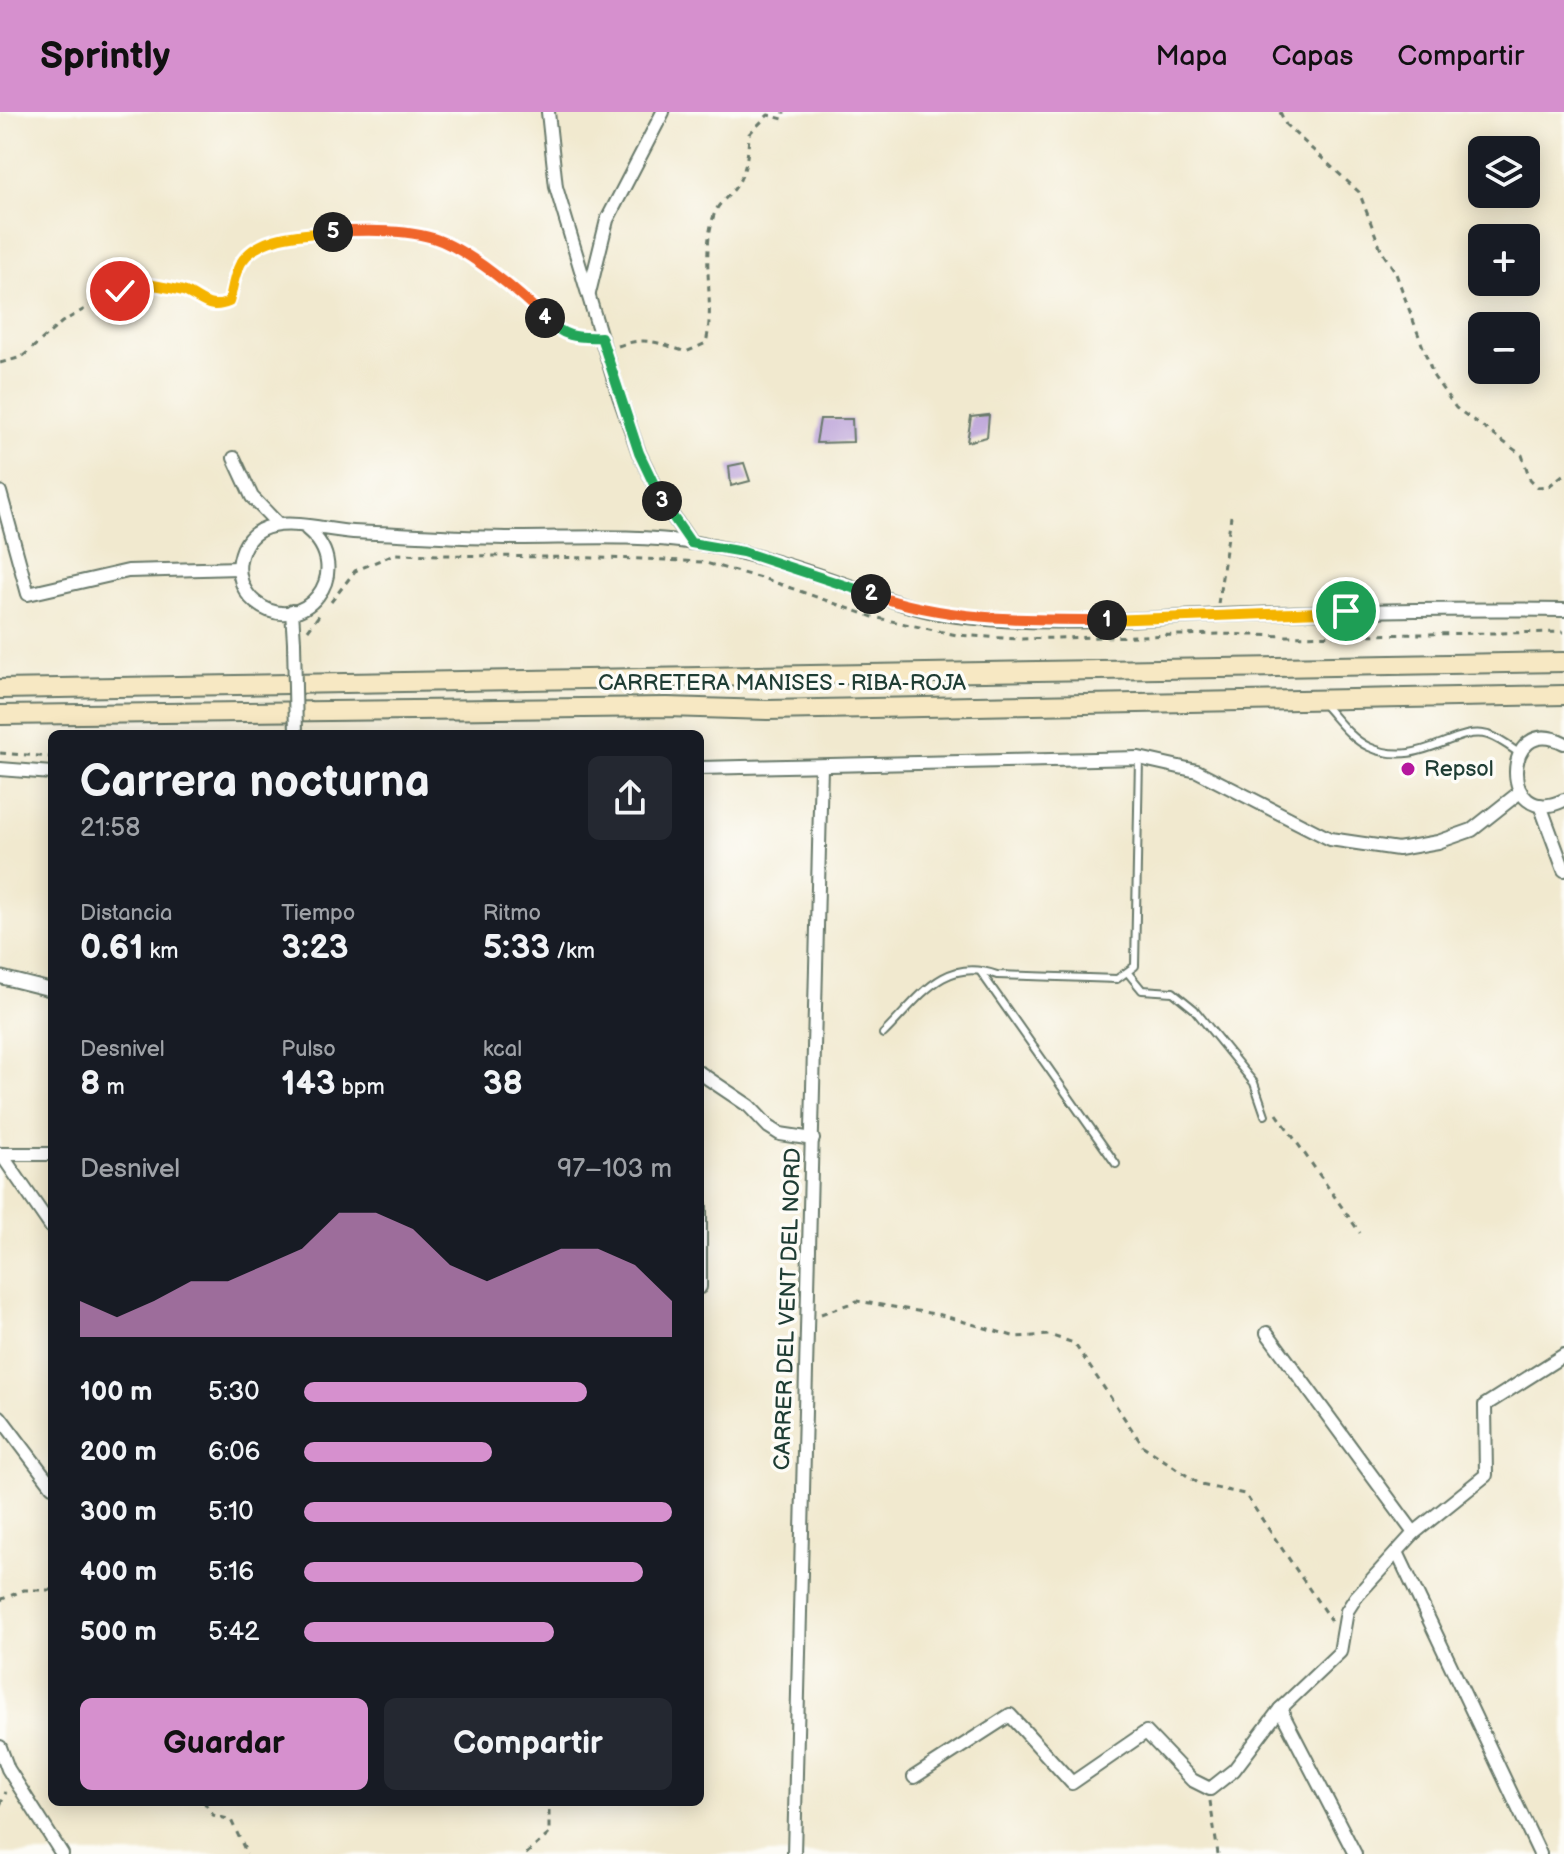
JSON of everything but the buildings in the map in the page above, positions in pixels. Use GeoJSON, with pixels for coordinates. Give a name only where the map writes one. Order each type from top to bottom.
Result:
{"type":"FeatureCollection","features":[{"type":"Feature","properties":{"kind":"main road","name":"CARRETERA MANISES - RIBA-ROJA"},"geometry":{"type":"LineString","coordinates":[[0,689],[1564,662]]}},
{"type":"Feature","properties":{"kind":"main road","name":"CARRETERA MANISES - RIBA-ROJA"},"geometry":{"type":"LineString","coordinates":[[0,715],[652,707],[767,710],[1564,695]]}},
{"type":"Feature","properties":{"kind":"street"},"geometry":{"type":"LineString","coordinates":[[548,112],[556,187],[570,244],[589,293],[639,453],[663,502],[691,543]]}},
{"type":"Feature","properties":{"kind":"street"},"geometry":{"type":"LineString","coordinates":[[589,293],[607,220],[663,112]]}},
{"type":"Feature","properties":{"kind":"street"},"geometry":{"type":"LineString","coordinates":[[234,458],[252,497],[277,523]]}},
{"type":"Feature","properties":{"kind":"street"},"geometry":{"type":"LineString","coordinates":[[0,492],[28,594],[128,571],[239,568]]}},
{"type":"Feature","properties":{"kind":"street"},"geometry":{"type":"LineString","coordinates":[[307,529],[325,549],[329,571],[318,597],[292,611],[266,609],[246,592],[239,568],[246,543],[265,527],[277,523],[307,529],[471,538],[645,538],[691,543],[743,552],[923,611],[958,616],[1117,620],[1417,608],[1564,610]]}},
{"type":"Feature","properties":{"kind":"street"},"geometry":{"type":"LineString","coordinates":[[292,611],[296,730]]}},
{"type":"Feature","properties":{"kind":"street"},"geometry":{"type":"LineString","coordinates":[[1564,743],[1544,739],[1532,742],[1520,754],[1514,770],[1520,792],[1540,805],[1564,870]]}},
{"type":"Feature","properties":{"kind":"street"},"geometry":{"type":"LineString","coordinates":[[704,768],[1139,758],[1197,771],[1330,839],[1398,849],[1438,842],[1472,830],[1520,792]]}},
{"type":"Feature","properties":{"kind":"street","name":"CARRER DEL VENT DEL NORD"},"geometry":{"type":"LineString","coordinates":[[794,1854],[821,766]]}},
{"type":"Feature","properties":{"kind":"street"},"geometry":{"type":"LineString","coordinates":[[0,769],[48,773]]}},
{"type":"Feature","properties":{"kind":"street"},"geometry":{"type":"LineString","coordinates":[[1540,805],[1564,800]]}},
{"type":"Feature","properties":{"kind":"street"},"geometry":{"type":"LineString","coordinates":[[0,977],[48,989]]}},
{"type":"Feature","properties":{"kind":"street"},"geometry":{"type":"LineString","coordinates":[[704,1076],[749,1106],[780,1134],[813,1139]]}},
{"type":"Feature","properties":{"kind":"street"},"geometry":{"type":"LineString","coordinates":[[2,1151],[48,1154]]}},
{"type":"Feature","properties":{"kind":"street"},"geometry":{"type":"LineString","coordinates":[[2,1151],[48,1222]]}},
{"type":"Feature","properties":{"kind":"street"},"geometry":{"type":"LineString","coordinates":[[1267,1333],[1414,1533]]}},
{"type":"Feature","properties":{"kind":"street"},"geometry":{"type":"LineString","coordinates":[[914,1777],[1010,1715],[1072,1783],[1146,1732],[1192,1780],[1210,1789],[1234,1770],[1280,1709],[1340,1652],[1347,1611],[1356,1597],[1414,1533],[1486,1475],[1485,1405],[1564,1355]]}},
{"type":"Feature","properties":{"kind":"street"},"geometry":{"type":"LineString","coordinates":[[0,1417],[48,1481]]}},
{"type":"Feature","properties":{"kind":"street"},"geometry":{"type":"LineString","coordinates":[[1397,1552],[1540,1854]]}},
{"type":"Feature","properties":{"kind":"street"},"geometry":{"type":"LineString","coordinates":[[1280,1709],[1355,1854]]}},
{"type":"Feature","properties":{"kind":"street"},"geometry":{"type":"LineString","coordinates":[[0,1747],[8,1769],[62,1854]]}},
{"type":"Feature","properties":{"kind":"lane"},"geometry":{"type":"LineString","coordinates":[[1319,699],[1352,735],[1370,747],[1418,753],[1466,733],[1486,734],[1520,754]]}},
{"type":"Feature","properties":{"kind":"lane"},"geometry":{"type":"LineString","coordinates":[[883,1034],[949,972],[979,969],[997,975],[1117,979],[1128,973],[1138,956],[1139,758]]}},
{"type":"Feature","properties":{"kind":"lane"},"geometry":{"type":"LineString","coordinates":[[979,969],[1116,1164]]}},
{"type":"Feature","properties":{"kind":"lane"},"geometry":{"type":"LineString","coordinates":[[1128,973],[1142,990],[1173,992],[1194,1009],[1254,1083],[1265,1115]]}},
{"type":"Feature","properties":{"kind":"path"},"geometry":{"type":"LineString","coordinates":[[606,353],[637,339],[656,339],[686,352],[706,343],[710,327],[706,291],[708,249],[716,210],[737,185],[747,162],[749,134],[768,115],[783,119],[784,112]]}},
{"type":"Feature","properties":{"kind":"path"},"geometry":{"type":"LineString","coordinates":[[1280,112],[1286,125],[1359,192],[1382,252],[1395,271],[1434,377],[1456,408],[1522,455],[1530,479],[1538,487],[1549,486],[1564,474]]}},
{"type":"Feature","properties":{"kind":"path"},"geometry":{"type":"LineString","coordinates":[[0,363],[22,357],[62,322],[131,282],[186,292],[200,303],[217,307],[229,302],[237,269],[250,250],[278,239],[344,232],[406,233],[434,238],[465,254],[557,331],[575,338],[601,337]]}},
{"type":"Feature","properties":{"kind":"path"},"geometry":{"type":"LineString","coordinates":[[1217,616],[1231,516]]}},
{"type":"Feature","properties":{"kind":"path"},"geometry":{"type":"LineString","coordinates":[[0,753],[48,757]]}},
{"type":"Feature","properties":{"kind":"path"},"geometry":{"type":"LineString","coordinates":[[1257,1094],[1276,1112],[1360,1233]]}},
{"type":"Feature","properties":{"kind":"path"},"geometry":{"type":"LineString","coordinates":[[808,1318],[857,1301],[941,1315],[1016,1337],[1049,1335],[1074,1343],[1143,1446],[1201,1485],[1245,1494],[1328,1619],[1344,1629]]}},
{"type":"Feature","properties":{"kind":"path"},"geometry":{"type":"LineString","coordinates":[[0,1600],[24,1590],[48,1590]]}},
{"type":"Feature","properties":{"kind":"path"},"geometry":{"type":"LineString","coordinates":[[1210,1789],[1218,1854]]}},
{"type":"Feature","properties":{"kind":"path"},"geometry":{"type":"LineString","coordinates":[[207,1806],[213,1815],[231,1820],[247,1854]]}},
{"type":"Feature","properties":{"kind":"path"},"geometry":{"type":"LineString","coordinates":[[526,1854],[549,1834],[549,1806]]}},
{"type":"Feature","properties":{"kind":"place","name":"Repsol"},"geometry":{"type":"Point","coordinates":[1408,769]}},
{"type":"Feature","properties":{"kind":"route"},"geometry":{"type":"LineString","coordinates":[[120,291],[131,282],[148,284],[186,292],[200,303],[217,307],[229,302],[237,269],[250,250],[278,239],[344,232],[406,233],[434,238],[465,254],[541,314],[557,331],[575,338],[601,337],[639,453],[663,502],[691,543],[743,552],[923,611],[958,616],[1017,620],[1117,620],[1346,611]]}}]}
